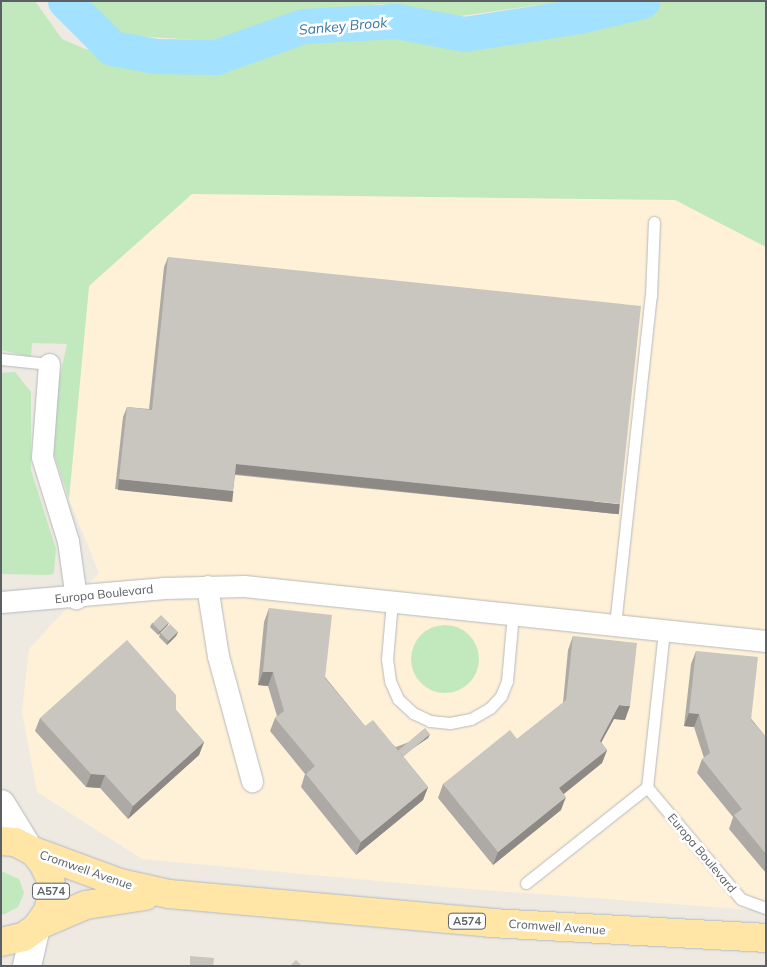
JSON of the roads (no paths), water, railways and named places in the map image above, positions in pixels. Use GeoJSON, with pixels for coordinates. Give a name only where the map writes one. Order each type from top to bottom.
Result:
{"type":"FeatureCollection","features":[{"type":"Feature","properties":{"kind":"main road","name":"A574"},"geometry":{"type":"LineString","coordinates":[[1,841],[30,850],[44,863],[50,878],[52,895],[48,911],[38,926],[24,937],[1,942]]}},
{"type":"Feature","properties":{"kind":"main road","name":"Cromwell Avenue"},"geometry":{"type":"LineString","coordinates":[[30,850],[120,883],[169,894],[491,923],[766,938]]}},
{"type":"Feature","properties":{"kind":"main road","name":"Cromwell Avenue"},"geometry":{"type":"LineString","coordinates":[[38,926],[86,905],[169,894]]}},
{"type":"Feature","properties":{"kind":"street"},"geometry":{"type":"LineString","coordinates":[[49,364],[42,457],[68,542],[76,598]]}},
{"type":"Feature","properties":{"kind":"street","name":"Europa Boulevard"},"geometry":{"type":"LineString","coordinates":[[1,602],[76,598],[207,586],[285,589],[766,642]]}},
{"type":"Feature","properties":{"kind":"street"},"geometry":{"type":"LineString","coordinates":[[207,586],[218,656],[252,781]]}},
{"type":"Feature","properties":{"kind":"street"},"geometry":{"type":"LineString","coordinates":[[1,804],[30,850]]}},
{"type":"Feature","properties":{"kind":"street"},"geometry":{"type":"LineString","coordinates":[[27,966],[38,926]]}},
{"type":"Feature","properties":{"kind":"lane"},"geometry":{"type":"LineString","coordinates":[[615,625],[651,296],[654,222]]}},
{"type":"Feature","properties":{"kind":"lane"},"geometry":{"type":"LineString","coordinates":[[1,359],[49,364]]}},
{"type":"Feature","properties":{"kind":"lane"},"geometry":{"type":"LineString","coordinates":[[392,601],[387,659],[390,681],[398,699],[413,713],[430,721],[450,723],[471,719],[490,708],[501,696],[507,681],[513,614]]}},
{"type":"Feature","properties":{"kind":"lane"},"geometry":{"type":"LineString","coordinates":[[526,883],[647,786],[664,632]]}},
{"type":"Feature","properties":{"kind":"lane","name":"Europa Boulevard"},"geometry":{"type":"LineString","coordinates":[[647,786],[741,899],[766,908]]}},
{"type":"Feature","properties":{"kind":"waterway","name":"Sankey Brook"},"geometry":{"type":"LineString","coordinates":[[65,1],[112,48],[155,56],[216,57],[303,26],[396,21],[464,34],[579,16],[642,1]]}}]}
